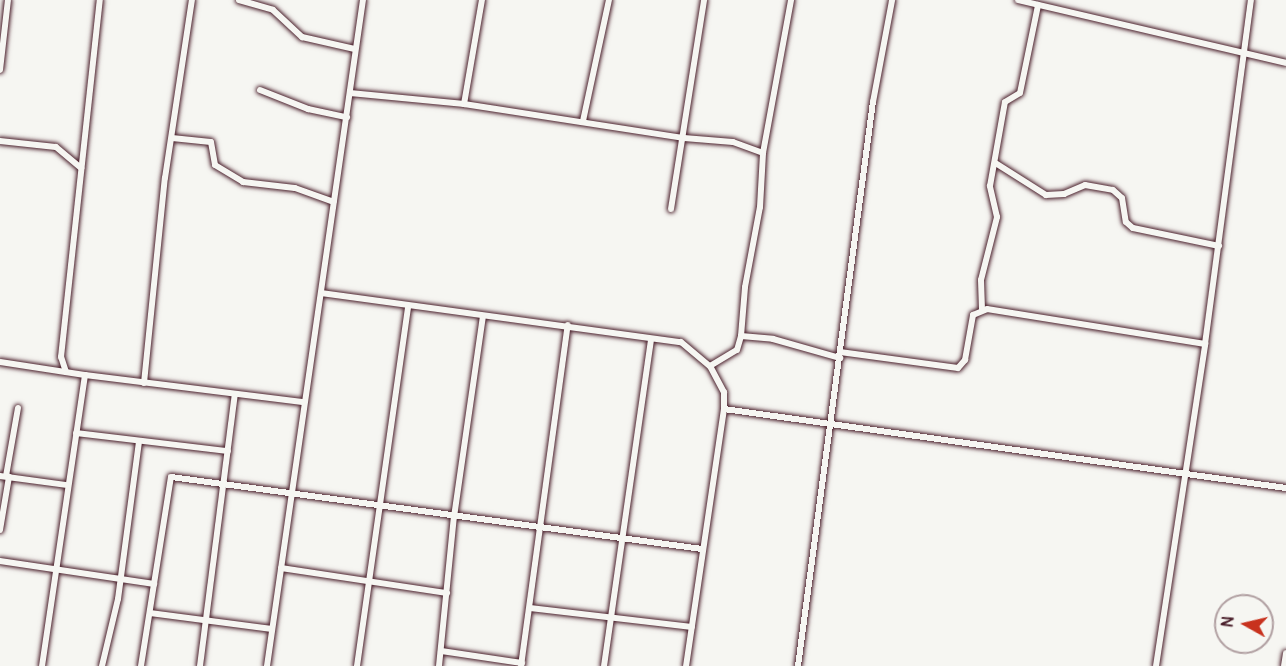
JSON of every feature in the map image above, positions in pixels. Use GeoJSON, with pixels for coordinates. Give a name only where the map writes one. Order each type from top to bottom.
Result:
{"type":"FeatureCollection","features":[{"type":"Feature","properties":{"kind":"street"},"geometry":{"type":"LineString","coordinates":[[0,70],[8,0]]}},
{"type":"Feature","properties":{"kind":"street"},"geometry":{"type":"LineString","coordinates":[[66,372],[61,357],[100,0]]}},
{"type":"Feature","properties":{"kind":"street"},"geometry":{"type":"LineString","coordinates":[[144,383],[172,138],[192,0]]}},
{"type":"Feature","properties":{"kind":"street"},"geometry":{"type":"LineString","coordinates":[[239,0],[273,10],[302,37],[356,49]]}},
{"type":"Feature","properties":{"kind":"street"},"geometry":{"type":"LineString","coordinates":[[267,666],[302,402],[321,293],[363,0]]}},
{"type":"Feature","properties":{"kind":"street"},"geometry":{"type":"LineString","coordinates":[[464,104],[482,0]]}},
{"type":"Feature","properties":{"kind":"street"},"geometry":{"type":"LineString","coordinates":[[583,121],[609,0]]}},
{"type":"Feature","properties":{"kind":"street"},"geometry":{"type":"LineString","coordinates":[[671,209],[704,0]]}},
{"type":"Feature","properties":{"kind":"street"},"geometry":{"type":"LineString","coordinates":[[710,366],[737,350],[741,336],[744,287],[760,207],[763,153],[791,0]]}},
{"type":"Feature","properties":{"kind":"street"},"geometry":{"type":"LineString","coordinates":[[798,666],[873,102],[892,0]]}},
{"type":"Feature","properties":{"kind":"street"},"geometry":{"type":"LineString","coordinates":[[1018,0],[1286,63]]}},
{"type":"Feature","properties":{"kind":"street"},"geometry":{"type":"LineString","coordinates":[[1156,666],[1219,246],[1251,0]]}},
{"type":"Feature","properties":{"kind":"street"},"geometry":{"type":"LineString","coordinates":[[982,309],[981,280],[997,218],[990,186],[997,164],[1005,102],[1020,93],[1038,5]]}},
{"type":"Feature","properties":{"kind":"street"},"geometry":{"type":"LineString","coordinates":[[260,90],[308,109],[347,117]]}},
{"type":"Feature","properties":{"kind":"street"},"geometry":{"type":"LineString","coordinates":[[350,93],[464,104],[684,138],[733,141],[763,153]]}},
{"type":"Feature","properties":{"kind":"street"},"geometry":{"type":"LineString","coordinates":[[172,138],[211,142],[215,165],[243,182],[295,188],[334,202]]}},
{"type":"Feature","properties":{"kind":"street"},"geometry":{"type":"LineString","coordinates":[[0,141],[56,147],[81,168]]}},
{"type":"Feature","properties":{"kind":"street"},"geometry":{"type":"LineString","coordinates":[[997,164],[1046,195],[1064,194],[1085,185],[1113,190],[1122,198],[1126,222],[1133,228],[1219,246]]}},
{"type":"Feature","properties":{"kind":"street"},"geometry":{"type":"LineString","coordinates":[[321,293],[483,316],[568,325],[651,340],[681,342],[710,366],[724,392],[724,409],[686,666]]}},
{"type":"Feature","properties":{"kind":"street"},"geometry":{"type":"LineString","coordinates":[[357,666],[408,306]]}},
{"type":"Feature","properties":{"kind":"street"},"geometry":{"type":"LineString","coordinates":[[741,336],[773,339],[840,355],[958,368],[965,360],[973,315],[982,309],[1205,344]]}},
{"type":"Feature","properties":{"kind":"street"},"geometry":{"type":"LineString","coordinates":[[439,666],[454,517],[483,316]]}},
{"type":"Feature","properties":{"kind":"street"},"geometry":{"type":"LineString","coordinates":[[441,651],[521,665],[568,325]]}},
{"type":"Feature","properties":{"kind":"street"},"geometry":{"type":"LineString","coordinates":[[604,666],[651,340]]}},
{"type":"Feature","properties":{"kind":"street"},"geometry":{"type":"LineString","coordinates":[[0,362],[144,383],[302,402]]}},
{"type":"Feature","properties":{"kind":"street"},"geometry":{"type":"LineString","coordinates":[[42,666],[67,484],[85,375]]}},
{"type":"Feature","properties":{"kind":"street"},"geometry":{"type":"LineString","coordinates":[[200,666],[235,394]]}},
{"type":"Feature","properties":{"kind":"street"},"geometry":{"type":"LineString","coordinates":[[0,530],[5,476],[18,408]]}},
{"type":"Feature","properties":{"kind":"street"},"geometry":{"type":"LineString","coordinates":[[724,409],[1184,476],[1286,488]]}},
{"type":"Feature","properties":{"kind":"street"},"geometry":{"type":"LineString","coordinates":[[76,433],[228,451]]}},
{"type":"Feature","properties":{"kind":"street"},"geometry":{"type":"LineString","coordinates":[[102,666],[118,599],[118,577],[139,441]]}},
{"type":"Feature","properties":{"kind":"street"},"geometry":{"type":"LineString","coordinates":[[5,476],[67,484]]}},
{"type":"Feature","properties":{"kind":"street"},"geometry":{"type":"LineString","coordinates":[[141,666],[171,477],[541,529],[702,549]]}},
{"type":"Feature","properties":{"kind":"street"},"geometry":{"type":"LineString","coordinates":[[0,561],[154,584]]}},
{"type":"Feature","properties":{"kind":"street"},"geometry":{"type":"LineString","coordinates":[[280,568],[447,593]]}},
{"type":"Feature","properties":{"kind":"street"},"geometry":{"type":"LineString","coordinates":[[530,608],[692,627]]}},
{"type":"Feature","properties":{"kind":"street"},"geometry":{"type":"LineString","coordinates":[[150,613],[272,629]]}},
{"type":"Feature","properties":{"kind":"street"},"geometry":{"type":"LineString","coordinates":[[1284,666],[1286,653]]}}]}
